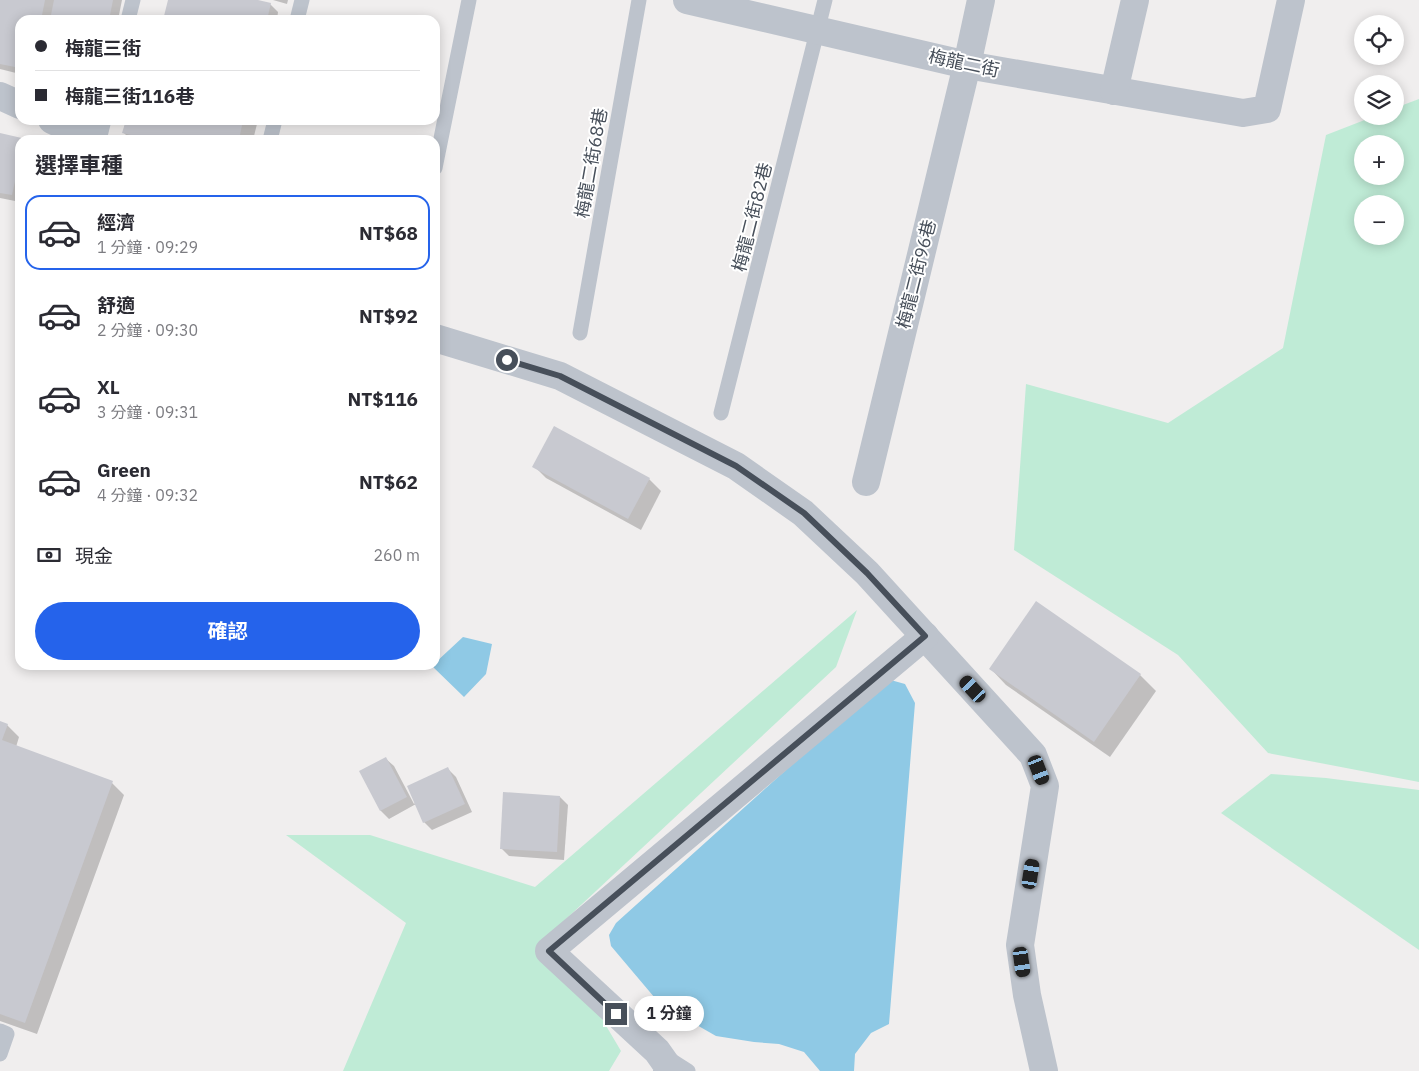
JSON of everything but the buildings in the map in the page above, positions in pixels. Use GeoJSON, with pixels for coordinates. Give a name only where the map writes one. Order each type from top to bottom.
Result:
{"type":"FeatureCollection","features":[{"type":"Feature","properties":{"kind":"street","name":"梅龍二街"},"geometry":{"type":"LineString","coordinates":[[687,0],[967,65],[1243,114],[1267,109],[1291,0]]}},
{"type":"Feature","properties":{"kind":"street","name":"梅龍二街96巷"},"geometry":{"type":"LineString","coordinates":[[866,482],[981,0]]}},
{"type":"Feature","properties":{"kind":"street"},"geometry":{"type":"LineString","coordinates":[[1114,91],[1135,0]]}},
{"type":"Feature","properties":{"kind":"street"},"geometry":{"type":"LineString","coordinates":[[0,96],[15,103]]}},
{"type":"Feature","properties":{"kind":"street"},"geometry":{"type":"LineString","coordinates":[[63,125],[84,135]]}},
{"type":"Feature","properties":{"kind":"street"},"geometry":{"type":"LineString","coordinates":[[440,340],[560,376],[736,466],[804,513],[867,573],[1033,755],[1045,786],[1020,945],[1027,995],[1044,1071]]}},
{"type":"Feature","properties":{"kind":"street"},"geometry":{"type":"LineString","coordinates":[[662,1061],[549,951],[925,636]]}},
{"type":"Feature","properties":{"kind":"lane"},"geometry":{"type":"LineString","coordinates":[[129,15],[132,0]]}},
{"type":"Feature","properties":{"kind":"lane"},"geometry":{"type":"LineString","coordinates":[[298,15],[302,0]]}},
{"type":"Feature","properties":{"kind":"lane"},"geometry":{"type":"LineString","coordinates":[[440,143],[469,0]]}},
{"type":"Feature","properties":{"kind":"lane","name":"梅龍二街68巷"},"geometry":{"type":"LineString","coordinates":[[580,333],[639,0]]}},
{"type":"Feature","properties":{"kind":"lane","name":"梅龍二街82巷"},"geometry":{"type":"LineString","coordinates":[[721,413],[819,30],[825,0]]}},
{"type":"Feature","properties":{"kind":"lane"},"geometry":{"type":"LineString","coordinates":[[0,1031],[7,1034],[0,1054]]}},
{"type":"Feature","properties":{"kind":"lane"},"geometry":{"type":"LineString","coordinates":[[662,1061],[688,1071]]}},
{"type":"Feature","properties":{"kind":"green space"},"geometry":{"type":"Polygon","coordinates":[[[1419,99],[1419,782],[1268,753],[1178,655],[1014,550],[1026,384],[1168,423],[1283,348],[1326,135],[1354,124],[1404,125],[1404,105],[1419,99]]]}},
{"type":"Feature","properties":{"kind":"green space"},"geometry":{"type":"Polygon","coordinates":[[[857,610],[836,667],[551,933],[621,1051],[609,1071],[343,1071],[406,923],[286,835],[370,835],[535,887],[857,610]]]}},
{"type":"Feature","properties":{"kind":"green space"},"geometry":{"type":"Polygon","coordinates":[[[1271,774],[1326,778],[1419,790],[1419,950],[1221,813],[1271,774]]]}},
{"type":"Feature","properties":{"kind":"water"},"geometry":{"type":"Polygon","coordinates":[[[463,637],[492,644],[486,674],[464,697],[436,670],[440,670],[440,658],[463,637]]]}},
{"type":"Feature","properties":{"kind":"water"},"geometry":{"type":"Polygon","coordinates":[[[887,679],[905,684],[915,703],[889,1024],[871,1033],[855,1054],[854,1071],[820,1071],[804,1052],[779,1044],[716,1036],[660,1004],[611,946],[609,935],[616,923],[887,679]]]}},
{"type":"Feature","properties":{"kind":"route"},"geometry":{"type":"LineString","coordinates":[[507,360],[560,376],[736,466],[804,513],[867,573],[925,636],[549,951],[616,1014]]}}]}
